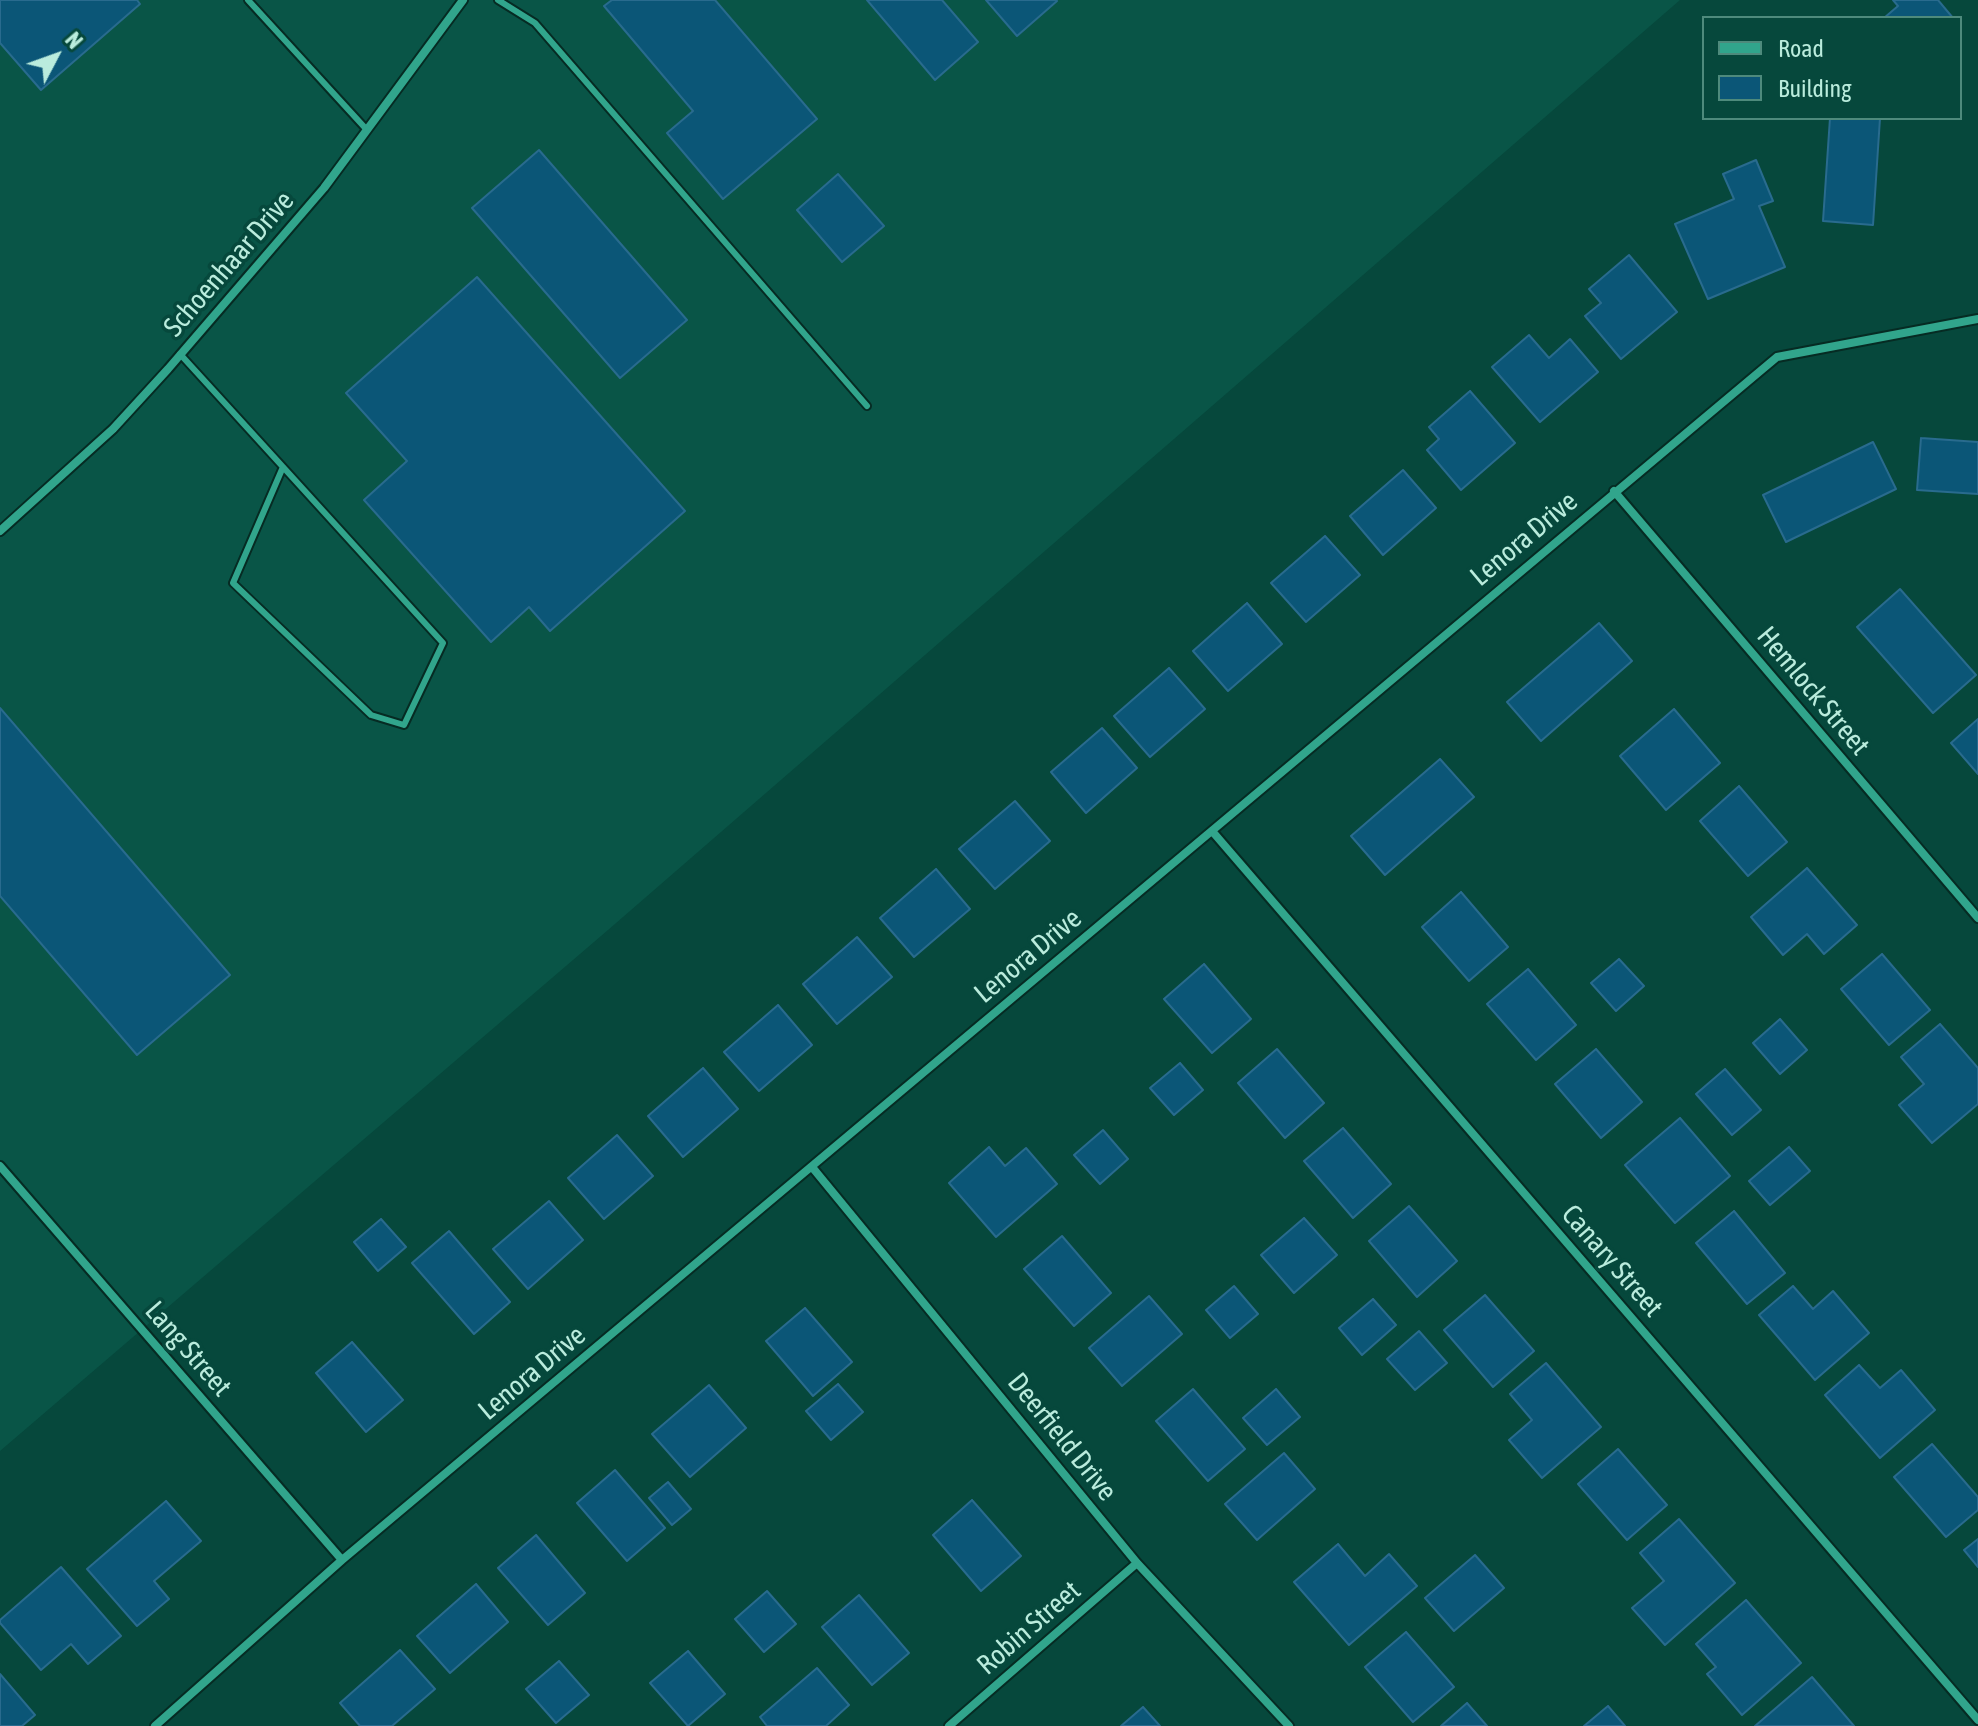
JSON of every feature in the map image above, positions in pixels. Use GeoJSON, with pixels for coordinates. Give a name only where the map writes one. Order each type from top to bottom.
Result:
{"type":"FeatureCollection","features":[{"type":"Feature","properties":{"kind":"street","name":"Schoenhaar Drive"},"geometry":{"type":"LineString","coordinates":[[0,531],[113,429],[180,354],[324,188],[463,0]]}},
{"type":"Feature","properties":{"kind":"street","name":"Lenora Drive"},"geometry":{"type":"LineString","coordinates":[[155,1726],[342,1560],[1777,357],[1978,319]]}},
{"type":"Feature","properties":{"kind":"street","name":"Hemlock Street"},"geometry":{"type":"LineString","coordinates":[[1614,491],[1978,918]]}},
{"type":"Feature","properties":{"kind":"street","name":"Canary Street"},"geometry":{"type":"LineString","coordinates":[[1212,831],[1978,1720]]}},
{"type":"Feature","properties":{"kind":"street","name":"Lang Street"},"geometry":{"type":"LineString","coordinates":[[0,1166],[342,1560]]}},
{"type":"Feature","properties":{"kind":"street","name":"Deerfield Drive"},"geometry":{"type":"LineString","coordinates":[[812,1167],[1137,1563],[1289,1726]]}},
{"type":"Feature","properties":{"kind":"street","name":"Robin Street"},"geometry":{"type":"LineString","coordinates":[[949,1726],[1137,1563]]}},
{"type":"Feature","properties":{"kind":"lane"},"geometry":{"type":"LineString","coordinates":[[248,0],[367,130]]}},
{"type":"Feature","properties":{"kind":"lane"},"geometry":{"type":"LineString","coordinates":[[498,0],[535,23],[867,406]]}},
{"type":"Feature","properties":{"kind":"lane"},"geometry":{"type":"LineString","coordinates":[[180,354],[283,467],[443,643],[404,725],[371,715],[233,583],[283,467]]}},
{"type":"Feature","properties":{"kind":"shaded area"},"geometry":{"type":"Polygon","coordinates":[[[0,0],[1680,0],[608,930],[0,1451],[0,0]]]}},
{"type":"Feature","properties":{"kind":"building"},"geometry":{"type":"Polygon","coordinates":[[[0,0],[137,0],[140,4],[41,90],[0,43],[0,0]]]}},
{"type":"Feature","properties":{"kind":"building"},"geometry":{"type":"Polygon","coordinates":[[[612,0],[715,0],[817,119],[723,199],[667,133],[693,111],[604,6],[612,0]]]}},
{"type":"Feature","properties":{"kind":"building"},"geometry":{"type":"Polygon","coordinates":[[[867,0],[942,0],[978,42],[935,80],[867,0]]]}},
{"type":"Feature","properties":{"kind":"building"},"geometry":{"type":"Polygon","coordinates":[[[986,0],[1056,0],[1057,1],[1017,36],[986,0]]]}},
{"type":"Feature","properties":{"kind":"building"},"geometry":{"type":"Polygon","coordinates":[[[1893,0],[1938,0],[1951,16],[1886,16],[1898,6],[1893,0]]]}},
{"type":"Feature","properties":{"kind":"building"},"geometry":{"type":"Polygon","coordinates":[[[1830,120],[1880,120],[1873,225],[1823,221],[1830,120]]]}},
{"type":"Feature","properties":{"kind":"building"},"geometry":{"type":"Polygon","coordinates":[[[539,150],[687,320],[620,378],[472,208],[539,150]]]}},
{"type":"Feature","properties":{"kind":"building"},"geometry":{"type":"Polygon","coordinates":[[[1756,160],[1773,201],[1759,206],[1785,267],[1708,299],[1675,224],[1734,199],[1723,174],[1756,160]]]}},
{"type":"Feature","properties":{"kind":"building"},"geometry":{"type":"Polygon","coordinates":[[[838,174],[884,226],[842,262],[797,210],[838,174]]]}},
{"type":"Feature","properties":{"kind":"building"},"geometry":{"type":"Polygon","coordinates":[[[1629,255],[1677,312],[1621,359],[1585,316],[1601,303],[1589,289],[1629,255]]]}},
{"type":"Feature","properties":{"kind":"building"},"geometry":{"type":"Polygon","coordinates":[[[477,277],[685,511],[550,631],[529,607],[491,642],[364,500],[407,461],[346,393],[477,277]]]}},
{"type":"Feature","properties":{"kind":"building"},"geometry":{"type":"Polygon","coordinates":[[[1529,335],[1549,358],[1570,339],[1598,372],[1540,422],[1492,367],[1529,335]]]}},
{"type":"Feature","properties":{"kind":"building"},"geometry":{"type":"Polygon","coordinates":[[[1470,391],[1515,443],[1461,490],[1427,450],[1439,439],[1429,427],[1470,391]]]}},
{"type":"Feature","properties":{"kind":"building"},"geometry":{"type":"Polygon","coordinates":[[[1921,438],[1978,442],[1978,494],[1917,490],[1921,438]]]}},
{"type":"Feature","properties":{"kind":"building"},"geometry":{"type":"Polygon","coordinates":[[[1873,442],[1896,489],[1786,542],[1763,495],[1873,442]]]}},
{"type":"Feature","properties":{"kind":"building"},"geometry":{"type":"Polygon","coordinates":[[[1403,470],[1436,508],[1383,555],[1350,516],[1403,470]]]}},
{"type":"Feature","properties":{"kind":"building"},"geometry":{"type":"Polygon","coordinates":[[[1325,536],[1360,575],[1306,622],[1271,583],[1325,536]]]}},
{"type":"Feature","properties":{"kind":"building"},"geometry":{"type":"Polygon","coordinates":[[[1900,589],[1976,675],[1933,713],[1857,627],[1900,589]]]}},
{"type":"Feature","properties":{"kind":"building"},"geometry":{"type":"Polygon","coordinates":[[[1247,603],[1282,644],[1228,691],[1193,651],[1247,603]]]}},
{"type":"Feature","properties":{"kind":"building"},"geometry":{"type":"Polygon","coordinates":[[[1599,623],[1632,661],[1541,741],[1507,702],[1599,623]]]}},
{"type":"Feature","properties":{"kind":"building"},"geometry":{"type":"Polygon","coordinates":[[[1169,668],[1205,709],[1150,757],[1114,716],[1169,668]]]}},
{"type":"Feature","properties":{"kind":"building"},"geometry":{"type":"Polygon","coordinates":[[[0,708],[230,975],[137,1055],[0,896],[0,708]]]}},
{"type":"Feature","properties":{"kind":"building"},"geometry":{"type":"Polygon","coordinates":[[[1674,709],[1720,763],[1666,810],[1620,756],[1674,709]]]}},
{"type":"Feature","properties":{"kind":"building"},"geometry":{"type":"Polygon","coordinates":[[[1978,719],[1978,774],[1951,743],[1978,719]]]}},
{"type":"Feature","properties":{"kind":"building"},"geometry":{"type":"Polygon","coordinates":[[[1102,728],[1137,768],[1086,813],[1051,772],[1102,728]]]}},
{"type":"Feature","properties":{"kind":"building"},"geometry":{"type":"Polygon","coordinates":[[[1440,759],[1474,797],[1385,875],[1351,836],[1440,759]]]}},
{"type":"Feature","properties":{"kind":"building"},"geometry":{"type":"Polygon","coordinates":[[[1739,786],[1787,842],[1748,876],[1700,821],[1739,786]]]}},
{"type":"Feature","properties":{"kind":"building"},"geometry":{"type":"Polygon","coordinates":[[[1015,801],[1050,841],[995,889],[959,849],[1015,801]]]}},
{"type":"Feature","properties":{"kind":"building"},"geometry":{"type":"Polygon","coordinates":[[[1807,868],[1857,925],[1824,954],[1807,934],[1783,955],[1751,917],[1807,868]]]}},
{"type":"Feature","properties":{"kind":"building"},"geometry":{"type":"Polygon","coordinates":[[[936,869],[970,909],[914,957],[880,918],[936,869]]]}},
{"type":"Feature","properties":{"kind":"building"},"geometry":{"type":"Polygon","coordinates":[[[1461,892],[1508,947],[1469,981],[1422,927],[1461,892]]]}},
{"type":"Feature","properties":{"kind":"building"},"geometry":{"type":"Polygon","coordinates":[[[857,937],[892,977],[837,1024],[803,984],[857,937]]]}},
{"type":"Feature","properties":{"kind":"building"},"geometry":{"type":"Polygon","coordinates":[[[1882,954],[1930,1010],[1889,1045],[1841,989],[1882,954]]]}},
{"type":"Feature","properties":{"kind":"building"},"geometry":{"type":"Polygon","coordinates":[[[1619,959],[1644,986],[1616,1011],[1591,983],[1619,959]]]}},
{"type":"Feature","properties":{"kind":"building"},"geometry":{"type":"Polygon","coordinates":[[[1204,964],[1251,1019],[1212,1053],[1164,999],[1204,964]]]}},
{"type":"Feature","properties":{"kind":"building"},"geometry":{"type":"Polygon","coordinates":[[[1528,969],[1576,1025],[1536,1060],[1487,1004],[1528,969]]]}},
{"type":"Feature","properties":{"kind":"building"},"geometry":{"type":"Polygon","coordinates":[[[778,1005],[812,1045],[759,1091],[724,1052],[778,1005]]]}},
{"type":"Feature","properties":{"kind":"building"},"geometry":{"type":"Polygon","coordinates":[[[1780,1019],[1807,1050],[1780,1074],[1753,1043],[1780,1019]]]}},
{"type":"Feature","properties":{"kind":"building"},"geometry":{"type":"Polygon","coordinates":[[[1940,1024],[1978,1068],[1978,1104],[1932,1143],[1899,1105],[1924,1084],[1901,1057],[1940,1024]]]}},
{"type":"Feature","properties":{"kind":"building"},"geometry":{"type":"Polygon","coordinates":[[[1277,1049],[1324,1103],[1285,1138],[1238,1083],[1277,1049]]]}},
{"type":"Feature","properties":{"kind":"building"},"geometry":{"type":"Polygon","coordinates":[[[1596,1049],[1642,1102],[1601,1138],[1555,1084],[1596,1049]]]}},
{"type":"Feature","properties":{"kind":"building"},"geometry":{"type":"Polygon","coordinates":[[[1180,1063],[1203,1090],[1174,1115],[1150,1088],[1180,1063]]]}},
{"type":"Feature","properties":{"kind":"building"},"geometry":{"type":"Polygon","coordinates":[[[703,1068],[738,1109],[683,1157],[648,1116],[703,1068]]]}},
{"type":"Feature","properties":{"kind":"building"},"geometry":{"type":"Polygon","coordinates":[[[1725,1069],[1761,1110],[1732,1135],[1696,1094],[1725,1069]]]}},
{"type":"Feature","properties":{"kind":"building"},"geometry":{"type":"Polygon","coordinates":[[[1680,1118],[1730,1176],[1675,1223],[1625,1165],[1680,1118]]]}},
{"type":"Feature","properties":{"kind":"building"},"geometry":{"type":"Polygon","coordinates":[[[1343,1128],[1391,1184],[1353,1218],[1304,1161],[1343,1128]]]}},
{"type":"Feature","properties":{"kind":"building"},"geometry":{"type":"Polygon","coordinates":[[[1103,1130],[1128,1159],[1100,1184],[1074,1155],[1103,1130]]]}},
{"type":"Feature","properties":{"kind":"building"},"geometry":{"type":"Polygon","coordinates":[[[617,1135],[653,1176],[604,1219],[568,1178],[617,1135]]]}},
{"type":"Feature","properties":{"kind":"building"},"geometry":{"type":"Polygon","coordinates":[[[989,1147],[1005,1166],[1026,1148],[1057,1184],[996,1237],[949,1183],[989,1147]]]}},
{"type":"Feature","properties":{"kind":"building"},"geometry":{"type":"Polygon","coordinates":[[[1789,1147],[1810,1171],[1770,1205],[1749,1181],[1789,1147]]]}},
{"type":"Feature","properties":{"kind":"building"},"geometry":{"type":"Polygon","coordinates":[[[549,1201],[583,1240],[528,1289],[493,1249],[549,1201]]]}},
{"type":"Feature","properties":{"kind":"building"},"geometry":{"type":"Polygon","coordinates":[[[1409,1206],[1457,1261],[1417,1297],[1369,1241],[1409,1206]]]}},
{"type":"Feature","properties":{"kind":"building"},"geometry":{"type":"Polygon","coordinates":[[[1734,1211],[1785,1273],[1747,1304],[1696,1243],[1734,1211]]]}},
{"type":"Feature","properties":{"kind":"building"},"geometry":{"type":"Polygon","coordinates":[[[1304,1218],[1337,1255],[1294,1293],[1261,1255],[1304,1218]]]}},
{"type":"Feature","properties":{"kind":"building"},"geometry":{"type":"Polygon","coordinates":[[[381,1219],[406,1247],[378,1271],[354,1242],[381,1219]]]}},
{"type":"Feature","properties":{"kind":"building"},"geometry":{"type":"Polygon","coordinates":[[[449,1231],[510,1302],[474,1334],[412,1263],[449,1231]]]}},
{"type":"Feature","properties":{"kind":"building"},"geometry":{"type":"Polygon","coordinates":[[[1062,1236],[1111,1293],[1074,1326],[1024,1269],[1062,1236]]]}},
{"type":"Feature","properties":{"kind":"building"},"geometry":{"type":"Polygon","coordinates":[[[1234,1286],[1258,1314],[1230,1338],[1206,1310],[1234,1286]]]}},
{"type":"Feature","properties":{"kind":"building"},"geometry":{"type":"Polygon","coordinates":[[[1793,1286],[1813,1309],[1833,1291],[1869,1333],[1815,1380],[1759,1315],[1793,1286]]]}},
{"type":"Feature","properties":{"kind":"building"},"geometry":{"type":"Polygon","coordinates":[[[1485,1295],[1534,1351],[1493,1387],[1444,1330],[1485,1295]]]}},
{"type":"Feature","properties":{"kind":"building"},"geometry":{"type":"Polygon","coordinates":[[[1149,1296],[1182,1334],[1122,1386],[1089,1348],[1149,1296]]]}},
{"type":"Feature","properties":{"kind":"building"},"geometry":{"type":"Polygon","coordinates":[[[1373,1299],[1396,1325],[1362,1355],[1339,1328],[1373,1299]]]}},
{"type":"Feature","properties":{"kind":"building"},"geometry":{"type":"Polygon","coordinates":[[[805,1308],[852,1362],[813,1396],[766,1341],[805,1308]]]}},
{"type":"Feature","properties":{"kind":"building"},"geometry":{"type":"Polygon","coordinates":[[[1419,1331],[1447,1363],[1415,1390],[1387,1359],[1419,1331]]]}},
{"type":"Feature","properties":{"kind":"building"},"geometry":{"type":"Polygon","coordinates":[[[352,1342],[403,1400],[366,1432],[316,1373],[352,1342]]]}},
{"type":"Feature","properties":{"kind":"building"},"geometry":{"type":"Polygon","coordinates":[[[1546,1363],[1601,1427],[1542,1478],[1509,1440],[1532,1420],[1510,1394],[1546,1363]]]}},
{"type":"Feature","properties":{"kind":"building"},"geometry":{"type":"Polygon","coordinates":[[[1859,1365],[1880,1388],[1901,1370],[1935,1410],[1880,1458],[1825,1395],[1859,1365]]]}},
{"type":"Feature","properties":{"kind":"building"},"geometry":{"type":"Polygon","coordinates":[[[838,1384],[863,1412],[831,1440],[806,1411],[838,1384]]]}},
{"type":"Feature","properties":{"kind":"building"},"geometry":{"type":"Polygon","coordinates":[[[709,1385],[746,1428],[690,1477],[652,1434],[709,1385]]]}},
{"type":"Feature","properties":{"kind":"building"},"geometry":{"type":"Polygon","coordinates":[[[1193,1389],[1245,1449],[1208,1481],[1156,1421],[1193,1389]]]}},
{"type":"Feature","properties":{"kind":"building"},"geometry":{"type":"Polygon","coordinates":[[[1276,1389],[1300,1417],[1267,1445],[1243,1418],[1276,1389]]]}},
{"type":"Feature","properties":{"kind":"building"},"geometry":{"type":"Polygon","coordinates":[[[1932,1444],[1978,1497],[1978,1510],[1946,1537],[1894,1477],[1932,1444]]]}},
{"type":"Feature","properties":{"kind":"building"},"geometry":{"type":"Polygon","coordinates":[[[1618,1449],[1667,1505],[1627,1540],[1578,1484],[1618,1449]]]}},
{"type":"Feature","properties":{"kind":"building"},"geometry":{"type":"Polygon","coordinates":[[[1284,1453],[1315,1489],[1257,1540],[1225,1504],[1284,1453]]]}},
{"type":"Feature","properties":{"kind":"building"},"geometry":{"type":"Polygon","coordinates":[[[615,1470],[665,1528],[627,1561],[577,1503],[615,1470]]]}},
{"type":"Feature","properties":{"kind":"building"},"geometry":{"type":"Polygon","coordinates":[[[668,1482],[691,1509],[672,1525],[649,1498],[668,1482]]]}},
{"type":"Feature","properties":{"kind":"building"},"geometry":{"type":"Polygon","coordinates":[[[972,1500],[1021,1556],[981,1591],[933,1535],[972,1500]]]}},
{"type":"Feature","properties":{"kind":"building"},"geometry":{"type":"Polygon","coordinates":[[[166,1501],[201,1541],[154,1581],[169,1599],[137,1626],[87,1569],[166,1501]]]}},
{"type":"Feature","properties":{"kind":"building"},"geometry":{"type":"Polygon","coordinates":[[[1679,1519],[1735,1583],[1665,1645],[1632,1608],[1664,1581],[1640,1553],[1679,1519]]]}},
{"type":"Feature","properties":{"kind":"building"},"geometry":{"type":"Polygon","coordinates":[[[536,1535],[585,1593],[548,1625],[498,1568],[536,1535]]]}},
{"type":"Feature","properties":{"kind":"building"},"geometry":{"type":"Polygon","coordinates":[[[1978,1539],[1978,1567],[1964,1550],[1978,1539]]]}},
{"type":"Feature","properties":{"kind":"building"},"geometry":{"type":"Polygon","coordinates":[[[1338,1544],[1365,1576],[1389,1554],[1417,1586],[1349,1645],[1294,1582],[1338,1544]]]}},
{"type":"Feature","properties":{"kind":"building"},"geometry":{"type":"Polygon","coordinates":[[[1475,1555],[1504,1588],[1454,1631],[1425,1598],[1475,1555]]]}},
{"type":"Feature","properties":{"kind":"building"},"geometry":{"type":"Polygon","coordinates":[[[61,1567],[121,1636],[88,1664],[71,1644],[41,1670],[0,1620],[61,1567]]]}},
{"type":"Feature","properties":{"kind":"building"},"geometry":{"type":"Polygon","coordinates":[[[476,1584],[508,1622],[450,1673],[417,1636],[476,1584]]]}},
{"type":"Feature","properties":{"kind":"building"},"geometry":{"type":"Polygon","coordinates":[[[767,1591],[796,1624],[764,1652],[735,1619],[767,1591]]]}},
{"type":"Feature","properties":{"kind":"building"},"geometry":{"type":"Polygon","coordinates":[[[859,1595],[909,1653],[872,1685],[822,1627],[859,1595]]]}},
{"type":"Feature","properties":{"kind":"building"},"geometry":{"type":"Polygon","coordinates":[[[1746,1600],[1801,1663],[1742,1715],[1707,1674],[1716,1667],[1696,1644],[1746,1600]]]}},
{"type":"Feature","properties":{"kind":"building"},"geometry":{"type":"Polygon","coordinates":[[[1406,1632],[1454,1687],[1413,1722],[1365,1667],[1406,1632]]]}},
{"type":"Feature","properties":{"kind":"building"},"geometry":{"type":"Polygon","coordinates":[[[400,1650],[435,1689],[392,1726],[360,1726],[340,1703],[400,1650]]]}},
{"type":"Feature","properties":{"kind":"building"},"geometry":{"type":"Polygon","coordinates":[[[688,1651],[725,1694],[688,1726],[650,1683],[688,1651]]]}},
{"type":"Feature","properties":{"kind":"building"},"geometry":{"type":"Polygon","coordinates":[[[559,1661],[589,1695],[556,1723],[526,1689],[559,1661]]]}},
{"type":"Feature","properties":{"kind":"building"},"geometry":{"type":"Polygon","coordinates":[[[817,1668],[849,1705],[826,1726],[767,1726],[760,1717],[817,1668]]]}},
{"type":"Feature","properties":{"kind":"building"},"geometry":{"type":"Polygon","coordinates":[[[0,1674],[35,1715],[22,1726],[0,1726],[0,1674]]]}},
{"type":"Feature","properties":{"kind":"building"},"geometry":{"type":"Polygon","coordinates":[[[1812,1677],[1854,1726],[1755,1726],[1812,1677]]]}},
{"type":"Feature","properties":{"kind":"building"},"geometry":{"type":"Polygon","coordinates":[[[1467,1703],[1487,1726],[1441,1726],[1467,1703]]]}},
{"type":"Feature","properties":{"kind":"building"},"geometry":{"type":"Polygon","coordinates":[[[1608,1706],[1625,1726],[1584,1726],[1608,1706]]]}},
{"type":"Feature","properties":{"kind":"building"},"geometry":{"type":"Polygon","coordinates":[[[1143,1707],[1160,1726],[1121,1726],[1143,1707]]]}}]}
